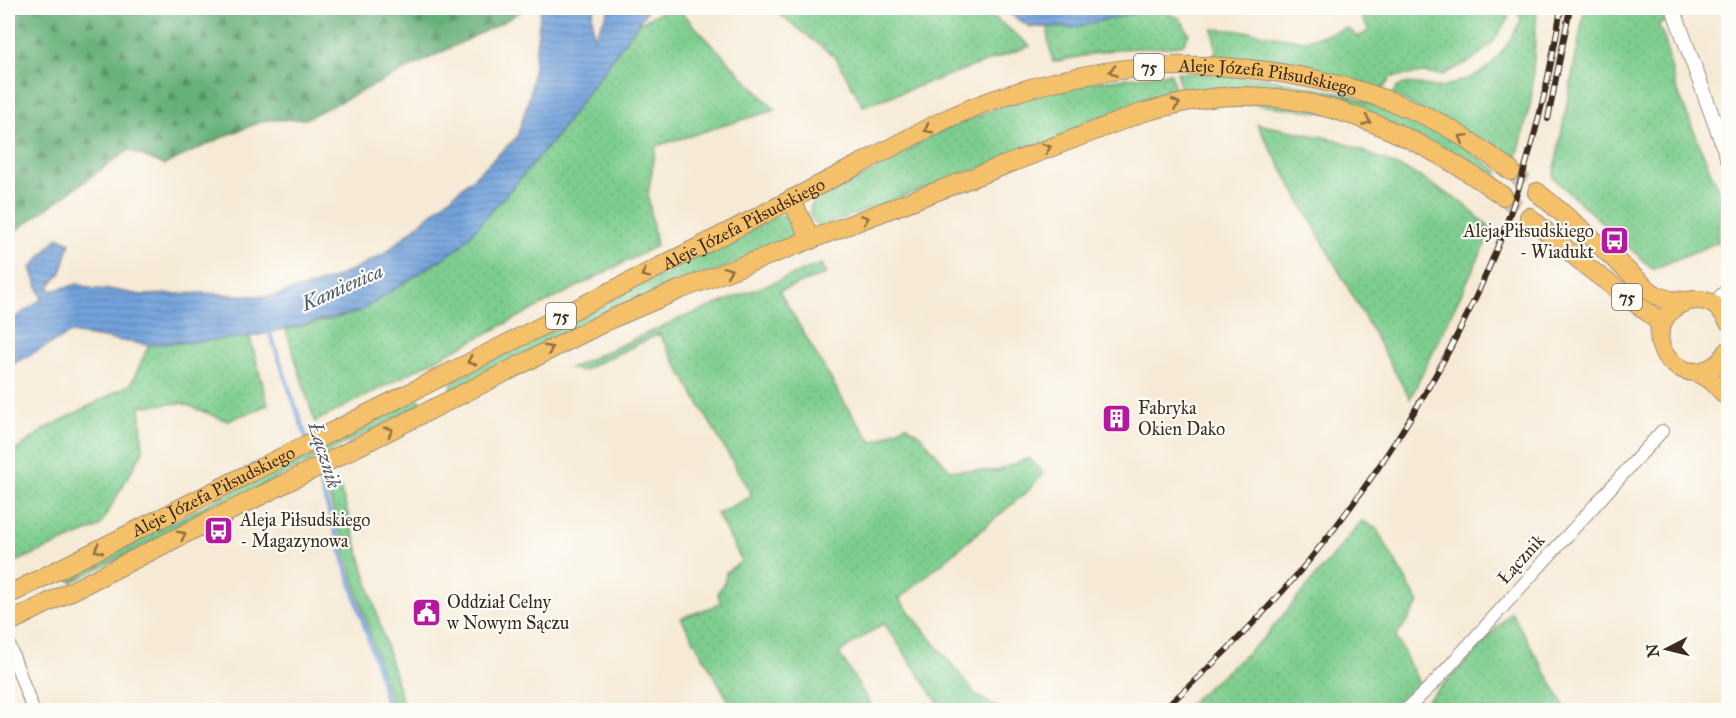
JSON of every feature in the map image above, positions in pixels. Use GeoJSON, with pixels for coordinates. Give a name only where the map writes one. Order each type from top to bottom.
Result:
{"type":"FeatureCollection","features":[{"type":"Feature","properties":{"kind":"main road","name":"Aleje Józefa Piłsudskiego"},"geometry":{"type":"LineString","coordinates":[[8,595],[955,115],[1023,91],[1078,77],[1172,66],[1243,67],[1295,75],[1384,100],[1430,119],[1448,128],[1511,171]]}},
{"type":"Feature","properties":{"kind":"main road","name":"Aleje Józefa Piłsudskiego"},"geometry":{"type":"LineString","coordinates":[[8,623],[611,319],[680,290],[1142,113],[1179,103],[1218,97],[1246,96],[1272,98],[1345,114],[1416,141],[1473,174],[1503,196]]}},
{"type":"Feature","properties":{"kind":"main road","name":"75"},"geometry":{"type":"LineString","coordinates":[[1537,192],[1656,295],[1669,300],[1685,302],[1700,300],[1713,304]]}},
{"type":"Feature","properties":{"kind":"main road"},"geometry":{"type":"LineString","coordinates":[[791,199],[811,240]]}},
{"type":"Feature","properties":{"kind":"main road","name":"75"},"geometry":{"type":"LineString","coordinates":[[1529,217],[1590,269],[1654,317],[1661,327]]}},
{"type":"Feature","properties":{"kind":"main road","name":"75"},"geometry":{"type":"LineString","coordinates":[[1685,302],[1672,309],[1661,327],[1660,342],[1665,355],[1681,369],[1696,372],[1712,381],[1728,398]]}},
{"type":"Feature","properties":{"kind":"main road"},"geometry":{"type":"LineString","coordinates":[[1713,304],[1728,320]]}},
{"type":"Feature","properties":{"kind":"main road"},"geometry":{"type":"LineString","coordinates":[[1696,372],[1716,366],[1728,351]]}},
{"type":"Feature","properties":{"kind":"main road"},"geometry":{"type":"LineString","coordinates":[[51,573],[62,595]]}},
{"type":"Feature","properties":{"kind":"street"},"geometry":{"type":"LineString","coordinates":[[1672,8],[1728,159]]}},
{"type":"Feature","properties":{"kind":"street"},"geometry":{"type":"LineString","coordinates":[[1702,85],[1711,94],[1728,131]]}},
{"type":"Feature","properties":{"kind":"street"},"geometry":{"type":"LineString","coordinates":[[1713,304],[1728,290]]}},
{"type":"Feature","properties":{"kind":"street","name":"Łącznik"},"geometry":{"type":"LineString","coordinates":[[1406,711],[1662,431]]}},
{"type":"Feature","properties":{"kind":"street"},"geometry":{"type":"LineString","coordinates":[[8,642],[33,711]]}},
{"type":"Feature","properties":{"kind":"green space"},"geometry":{"type":"Polygon","coordinates":[[[8,8],[526,8],[505,21],[305,119],[266,120],[225,136],[164,165],[129,150],[8,236],[8,8]]]}},
{"type":"Feature","properties":{"kind":"green space"},"geometry":{"type":"Polygon","coordinates":[[[667,8],[677,8],[775,110],[656,146],[648,195],[656,246],[315,422],[286,330],[359,312],[553,141],[633,27],[667,8]]]}},
{"type":"Feature","properties":{"kind":"green space"},"geometry":{"type":"Polygon","coordinates":[[[772,8],[983,8],[1030,46],[863,106],[836,58],[772,8]]]}},
{"type":"Feature","properties":{"kind":"green space"},"geometry":{"type":"Polygon","coordinates":[[[1071,8],[1165,8],[1164,12],[1180,18],[1189,34],[1183,44],[1171,47],[1116,49],[1053,62],[1048,39],[1049,16],[1071,8]]]}},
{"type":"Feature","properties":{"kind":"green space"},"geometry":{"type":"Polygon","coordinates":[[[1357,8],[1505,8],[1508,19],[1491,45],[1470,61],[1442,75],[1424,73],[1391,77],[1383,89],[1312,72],[1210,58],[1216,52],[1213,29],[1245,31],[1303,41],[1347,28],[1358,37],[1369,31],[1357,8]]]}},
{"type":"Feature","properties":{"kind":"green space"},"geometry":{"type":"Polygon","coordinates":[[[1517,8],[1537,8],[1531,101],[1517,158],[1506,156],[1392,94],[1401,85],[1413,83],[1442,87],[1478,74],[1492,64],[1513,35],[1521,20],[1517,8]]]}},
{"type":"Feature","properties":{"kind":"green space"},"geometry":{"type":"Polygon","coordinates":[[[1585,8],[1666,8],[1668,20],[1658,25],[1664,37],[1675,85],[1720,195],[1718,242],[1653,269],[1553,178],[1585,8]]]}},
{"type":"Feature","properties":{"kind":"green space"},"geometry":{"type":"Polygon","coordinates":[[[1177,72],[1268,78],[1348,95],[1420,121],[1446,135],[1501,173],[1494,170],[1504,188],[1381,119],[1181,96],[1177,72]]]}},
{"type":"Feature","properties":{"kind":"green space"},"geometry":{"type":"Polygon","coordinates":[[[1171,73],[1176,96],[821,227],[812,219],[811,206],[816,201],[870,173],[936,133],[1004,105],[1074,84],[1171,73]]]}},
{"type":"Feature","properties":{"kind":"green space"},"geometry":{"type":"Polygon","coordinates":[[[1257,124],[1337,140],[1411,172],[1461,202],[1492,230],[1410,399],[1257,124]]]}},
{"type":"Feature","properties":{"kind":"green space"},"geometry":{"type":"Polygon","coordinates":[[[784,215],[793,224],[793,237],[451,391],[452,381],[777,216],[784,215]]]}},
{"type":"Feature","properties":{"kind":"green space"},"geometry":{"type":"Polygon","coordinates":[[[821,264],[826,274],[779,291],[847,407],[873,443],[906,425],[921,436],[950,470],[997,471],[1029,458],[1043,473],[1029,490],[899,599],[976,695],[1001,710],[932,710],[939,704],[884,623],[839,653],[874,710],[734,710],[681,618],[720,604],[718,592],[725,582],[726,572],[742,561],[717,514],[752,496],[659,334],[581,371],[570,368],[674,321],[821,264]]]}},
{"type":"Feature","properties":{"kind":"green space"},"geometry":{"type":"Polygon","coordinates":[[[250,337],[268,405],[227,421],[182,403],[140,406],[143,451],[99,527],[8,565],[8,456],[45,429],[131,384],[149,345],[250,337]]]}},
{"type":"Feature","properties":{"kind":"green space"},"geometry":{"type":"Polygon","coordinates":[[[417,399],[425,403],[72,582],[67,578],[67,575],[417,399]]]}},
{"type":"Feature","properties":{"kind":"green space"},"geometry":{"type":"Polygon","coordinates":[[[340,487],[405,710],[393,710],[328,494],[340,487]]]}},
{"type":"Feature","properties":{"kind":"green space"},"geometry":{"type":"Polygon","coordinates":[[[1362,521],[1376,528],[1419,603],[1396,637],[1422,689],[1400,710],[1182,710],[1264,638],[1362,521]]]}},
{"type":"Feature","properties":{"kind":"green space"},"geometry":{"type":"Polygon","coordinates":[[[1511,612],[1567,710],[1417,710],[1464,664],[1511,612]]]}},
{"type":"Feature","properties":{"kind":"water","name":"Kamienica"},"geometry":{"type":"Polygon","coordinates":[[[541,8],[595,8],[592,14],[594,38],[610,8],[649,8],[553,141],[459,248],[359,312],[250,337],[149,345],[71,333],[14,363],[8,372],[8,323],[42,299],[31,268],[58,237],[70,243],[61,273],[49,286],[51,291],[78,284],[93,289],[141,295],[203,293],[271,297],[333,279],[384,254],[472,179],[517,137],[530,95],[541,8]]]}},
{"type":"Feature","properties":{"kind":"water"},"geometry":{"type":"Polygon","coordinates":[[[1001,8],[1156,8],[1072,28],[1030,27],[1001,8]]]}},
{"type":"Feature","properties":{"kind":"waterway","name":"Łącznik"},"geometry":{"type":"LineString","coordinates":[[269,330],[307,440]]}},
{"type":"Feature","properties":{"kind":"waterway","name":"Łącznik"},"geometry":{"type":"LineString","coordinates":[[317,473],[379,673],[388,710]]}},
{"type":"Feature","properties":{"kind":"tunnel"},"geometry":{"type":"LineString","coordinates":[[1511,171],[1537,192]]}},
{"type":"Feature","properties":{"kind":"tunnel"},"geometry":{"type":"LineString","coordinates":[[1503,196],[1529,217]]}},
{"type":"Feature","properties":{"kind":"railway"},"geometry":{"type":"LineString","coordinates":[[1163,710],[1257,619],[1336,526],[1410,419],[1442,363],[1471,306],[1517,193],[1543,101],[1561,8]]}},
{"type":"Feature","properties":{"kind":"railway"},"geometry":{"type":"LineString","coordinates":[[1548,119],[1570,8]]}},
{"type":"Feature","properties":{"kind":"place","name":"Aleja Piłsudskiego - Wiadukt"},"geometry":{"type":"Point","coordinates":[1615,241]}},
{"type":"Feature","properties":{"kind":"place","name":"Fabryka Okien Dako"},"geometry":{"type":"Point","coordinates":[1117,418]}},
{"type":"Feature","properties":{"kind":"place","name":"Aleja Piłsudskiego - Magazynowa"},"geometry":{"type":"Point","coordinates":[219,530]}},
{"type":"Feature","properties":{"kind":"place","name":"Oddział Celny w Nowym Sączu"},"geometry":{"type":"Point","coordinates":[426,612]}}]}
